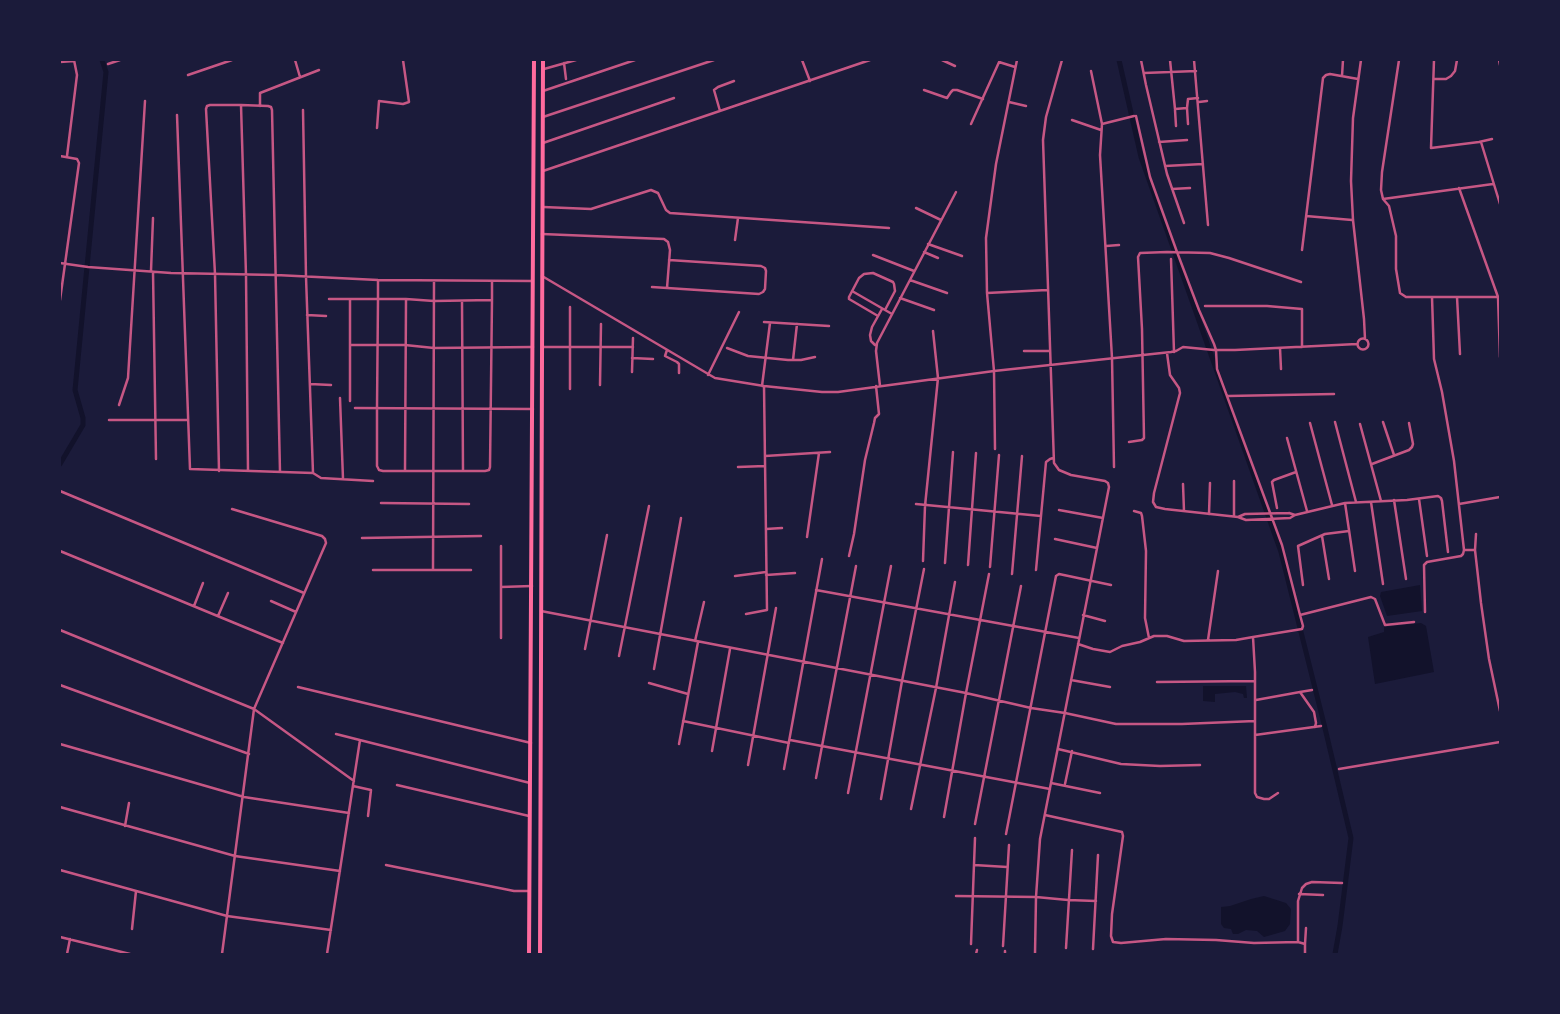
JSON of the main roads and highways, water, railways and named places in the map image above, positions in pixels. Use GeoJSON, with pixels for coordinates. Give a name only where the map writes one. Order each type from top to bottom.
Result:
{"type":"FeatureCollection","features":[{"type":"Feature","properties":{"kind":"main road"},"geometry":{"type":"LineString","coordinates":[[530,954],[534,60]]}},
{"type":"Feature","properties":{"kind":"main road"},"geometry":{"type":"LineString","coordinates":[[540,954],[543,60]]}},
{"type":"Feature","properties":{"kind":"main road"},"geometry":{"type":"LineString","coordinates":[[534,92],[543,91]]}},
{"type":"Feature","properties":{"kind":"main road"},"geometry":{"type":"LineString","coordinates":[[530,783],[541,785]]}},
{"type":"Feature","properties":{"kind":"waterway"},"geometry":{"type":"LineString","coordinates":[[60,464],[83,425],[83,418],[75,390],[106,72],[102,60]]}},
{"type":"Feature","properties":{"kind":"waterway"},"geometry":{"type":"LineString","coordinates":[[1119,60],[1141,157],[1281,552],[1324,724],[1351,838],[1335,954]]}}]}
